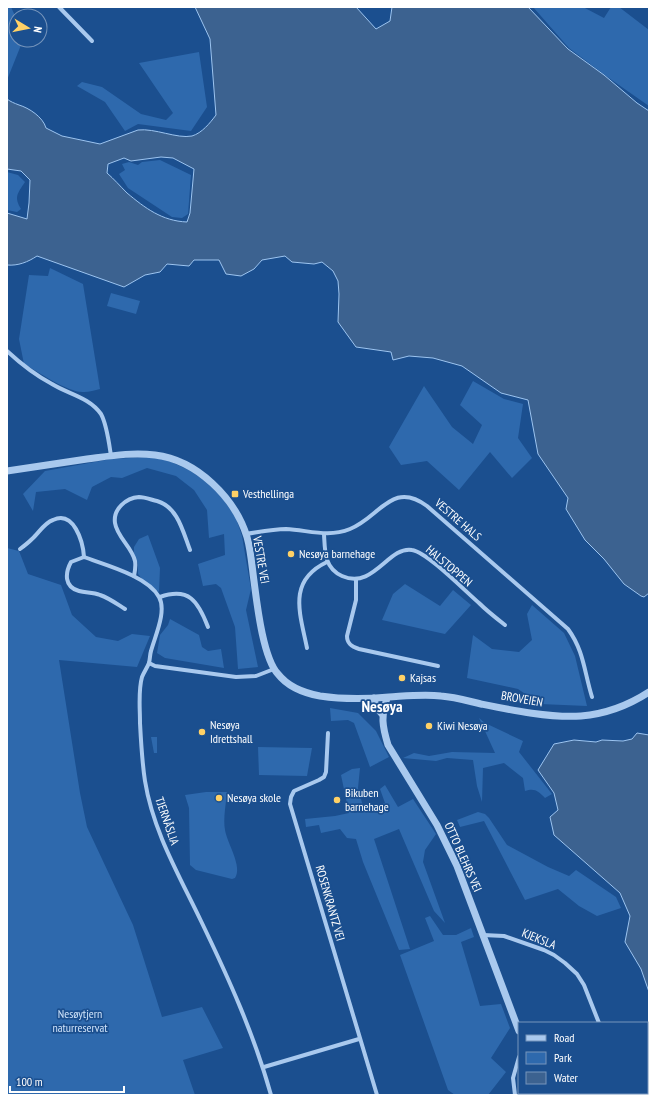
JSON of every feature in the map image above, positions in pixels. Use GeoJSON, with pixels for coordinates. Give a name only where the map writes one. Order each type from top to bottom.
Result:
{"type":"FeatureCollection","features":[{"type":"Feature","properties":{"kind":"street"},"geometry":{"type":"LineString","coordinates":[[59,7],[92,41]]}},
{"type":"Feature","properties":{"kind":"street"},"geometry":{"type":"LineString","coordinates":[[7,351],[33,373],[53,385],[86,400],[94,406],[101,415],[111,456]]}},
{"type":"Feature","properties":{"kind":"street","name":"VESTRE VEI"},"geometry":{"type":"LineString","coordinates":[[7,471],[135,454],[155,455],[171,458],[185,465],[210,481],[223,494],[238,516],[246,534],[263,634],[274,669],[279,676],[304,692],[326,696],[387,698]]}},
{"type":"Feature","properties":{"kind":"street","name":"VESTRE HALS"},"geometry":{"type":"LineString","coordinates":[[246,534],[285,529],[324,534],[341,532],[351,529],[361,523],[393,499],[401,496],[421,502],[568,629],[578,643],[583,656],[592,697]]}},
{"type":"Feature","properties":{"kind":"street"},"geometry":{"type":"LineString","coordinates":[[134,576],[135,560],[118,532],[115,523],[118,509],[123,503],[129,500],[140,497],[165,505],[173,512],[179,522],[190,550]]}},
{"type":"Feature","properties":{"kind":"street"},"geometry":{"type":"LineString","coordinates":[[20,549],[53,519],[61,518],[68,520],[81,538],[84,557]]}},
{"type":"Feature","properties":{"kind":"street"},"geometry":{"type":"LineString","coordinates":[[324,534],[324,549],[327,562],[330,567],[337,574],[347,578],[356,579],[356,600],[347,636],[347,640],[350,645],[359,649],[438,666]]}},
{"type":"Feature","properties":{"kind":"street","name":"HALSTOPPEN"},"geometry":{"type":"LineString","coordinates":[[356,579],[367,576],[398,553],[405,550],[413,550],[420,553],[437,566],[505,625]]}},
{"type":"Feature","properties":{"kind":"street"},"geometry":{"type":"LineString","coordinates":[[126,609],[101,595],[71,587],[66,575],[71,562],[84,557],[134,576],[148,584],[160,597],[175,593],[188,596],[196,602],[208,627]]}},
{"type":"Feature","properties":{"kind":"street"},"geometry":{"type":"LineString","coordinates":[[307,648],[299,608],[300,590],[301,586],[311,573],[327,562]]}},
{"type":"Feature","properties":{"kind":"street","name":"TJERNÅSLIA"},"geometry":{"type":"LineString","coordinates":[[160,597],[162,607],[160,620],[150,653],[149,663],[143,675],[139,702],[142,754],[150,808],[160,837],[217,953],[234,992],[264,1067],[271,1095]]}},
{"type":"Feature","properties":{"kind":"street"},"geometry":{"type":"LineString","coordinates":[[149,663],[155,666],[236,676],[256,676],[274,669]]}},
{"type":"Feature","properties":{"kind":"street","name":"BROVEIEN"},"geometry":{"type":"LineString","coordinates":[[387,698],[414,695],[443,696],[535,713],[578,716],[606,711],[634,700],[649,692]]}},
{"type":"Feature","properties":{"kind":"street"},"geometry":{"type":"LineString","coordinates":[[374,698],[376,707],[382,714]]}},
{"type":"Feature","properties":{"kind":"street","name":"OTTO BLEHRS VEI"},"geometry":{"type":"LineString","coordinates":[[387,698],[382,714],[388,745],[448,845],[518,1028]]}},
{"type":"Feature","properties":{"kind":"street","name":"ROSENKRANTZ VEI"},"geometry":{"type":"LineString","coordinates":[[328,733],[326,772],[324,777],[294,791],[290,804],[359,1039],[377,1095]]}},
{"type":"Feature","properties":{"kind":"street","name":"KJEKSLA"},"geometry":{"type":"LineString","coordinates":[[482,935],[504,936],[544,950],[565,963],[577,974],[584,985],[599,1022]]}},
{"type":"Feature","properties":{"kind":"street"},"geometry":{"type":"LineString","coordinates":[[264,1067],[359,1039]]}},
{"type":"Feature","properties":{"kind":"street"},"geometry":{"type":"LineString","coordinates":[[515,1095],[513,1078],[518,1060]]}},
{"type":"Feature","properties":{"kind":"green space"},"geometry":{"type":"Polygon","coordinates":[[[7,7],[11,7],[8,8],[8,48],[20,48],[7,80],[7,7]]]}},
{"type":"Feature","properties":{"kind":"green space"},"geometry":{"type":"Polygon","coordinates":[[[533,7],[583,7],[604,18],[611,7],[619,7],[649,30],[649,106],[569,48],[533,7]]]}},
{"type":"Feature","properties":{"kind":"green space"},"geometry":{"type":"Polygon","coordinates":[[[199,52],[207,107],[191,131],[138,124],[125,131],[105,102],[77,86],[82,82],[102,87],[141,114],[166,120],[173,113],[139,63],[199,52]]]}},
{"type":"Feature","properties":{"kind":"green space"},"geometry":{"type":"Polygon","coordinates":[[[160,160],[191,175],[188,214],[182,218],[172,217],[128,188],[119,174],[125,170],[122,164],[129,162],[138,165],[142,162],[160,160]]]}},
{"type":"Feature","properties":{"kind":"green space"},"geometry":{"type":"Polygon","coordinates":[[[7,172],[18,175],[25,182],[17,196],[21,209],[17,212],[7,210],[7,172]]]}},
{"type":"Feature","properties":{"kind":"green space"},"geometry":{"type":"Polygon","coordinates":[[[50,268],[83,284],[100,389],[84,392],[70,389],[24,364],[19,339],[29,275],[48,276],[50,268]]]}},
{"type":"Feature","properties":{"kind":"green space"},"geometry":{"type":"Polygon","coordinates":[[[111,293],[140,301],[136,314],[107,306],[111,293]]]}},
{"type":"Feature","properties":{"kind":"green space"},"geometry":{"type":"Polygon","coordinates":[[[473,381],[504,399],[523,404],[518,438],[532,458],[512,478],[490,452],[459,490],[427,461],[401,465],[389,447],[424,386],[452,427],[473,444],[482,425],[460,405],[473,381]]]}},
{"type":"Feature","properties":{"kind":"green space"},"geometry":{"type":"Polygon","coordinates":[[[150,457],[169,461],[189,470],[208,483],[223,499],[236,518],[242,536],[251,589],[246,610],[258,667],[238,669],[235,627],[221,588],[216,584],[203,586],[198,564],[225,555],[224,534],[209,538],[207,510],[194,490],[176,476],[147,468],[122,478],[111,477],[92,487],[87,500],[65,489],[36,492],[33,511],[23,494],[45,471],[111,459],[150,457]]]}},
{"type":"Feature","properties":{"kind":"green space"},"geometry":{"type":"Polygon","coordinates":[[[148,535],[160,568],[159,592],[138,574],[138,563],[134,555],[134,547],[139,539],[148,535]]]}},
{"type":"Feature","properties":{"kind":"green space","name":"Nesøytjern naturreservat"},"geometry":{"type":"Polygon","coordinates":[[[7,548],[19,551],[28,574],[61,585],[72,615],[96,637],[118,641],[132,634],[150,636],[137,667],[59,660],[80,793],[87,827],[133,925],[162,1017],[202,1007],[223,1048],[183,1060],[195,1095],[7,1095],[7,548]]]}},
{"type":"Feature","properties":{"kind":"green space"},"geometry":{"type":"Polygon","coordinates":[[[405,584],[440,606],[453,590],[471,605],[445,634],[382,620],[393,594],[405,584]]]}},
{"type":"Feature","properties":{"kind":"green space"},"geometry":{"type":"Polygon","coordinates":[[[532,605],[564,633],[575,656],[587,706],[540,704],[518,689],[467,678],[473,635],[492,649],[519,652],[532,640],[527,614],[532,605]]]}},
{"type":"Feature","properties":{"kind":"green space"},"geometry":{"type":"Polygon","coordinates":[[[170,619],[199,635],[202,647],[208,651],[221,649],[224,668],[165,658],[157,653],[160,635],[168,625],[170,619]]]}},
{"type":"Feature","properties":{"kind":"green space"},"geometry":{"type":"Polygon","coordinates":[[[330,708],[358,713],[376,731],[389,757],[370,767],[354,723],[348,720],[331,721],[330,708]]]}},
{"type":"Feature","properties":{"kind":"green space"},"geometry":{"type":"Polygon","coordinates":[[[479,718],[485,723],[523,741],[519,752],[552,794],[545,798],[536,791],[525,791],[523,778],[504,763],[483,768],[482,802],[477,786],[473,760],[447,758],[436,761],[403,758],[414,753],[429,756],[452,752],[495,753],[479,718]]]}},
{"type":"Feature","properties":{"kind":"green space"},"geometry":{"type":"Polygon","coordinates":[[[151,737],[157,737],[157,753],[154,753],[151,737]]]}},
{"type":"Feature","properties":{"kind":"green space"},"geometry":{"type":"Polygon","coordinates":[[[258,747],[312,748],[307,776],[259,775],[258,747]]]}},
{"type":"Feature","properties":{"kind":"green space"},"geometry":{"type":"Polygon","coordinates":[[[360,768],[358,788],[364,810],[385,803],[380,789],[385,785],[398,807],[413,799],[436,834],[425,850],[423,862],[445,923],[434,911],[399,829],[374,839],[410,949],[399,950],[363,862],[356,839],[347,838],[340,829],[321,833],[319,825],[306,827],[305,819],[349,813],[341,775],[352,769],[360,768]]]}},
{"type":"Feature","properties":{"kind":"green space"},"geometry":{"type":"Polygon","coordinates":[[[206,792],[227,792],[224,825],[237,868],[235,878],[232,879],[196,870],[190,865],[189,808],[185,795],[206,792]]]}},
{"type":"Feature","properties":{"kind":"green space"},"geometry":{"type":"Polygon","coordinates":[[[478,812],[485,814],[489,818],[507,845],[548,867],[569,876],[576,870],[616,897],[621,908],[597,916],[579,906],[558,889],[525,900],[484,821],[460,827],[457,820],[478,812]]]}},
{"type":"Feature","properties":{"kind":"green space"},"geometry":{"type":"Polygon","coordinates":[[[430,916],[443,935],[456,935],[471,928],[474,937],[461,942],[480,1006],[501,1004],[510,1028],[491,1058],[506,1072],[488,1095],[455,1095],[448,1090],[400,955],[434,941],[425,918],[430,916]]]}},
{"type":"Feature","properties":{"kind":"water"},"geometry":{"type":"Polygon","coordinates":[[[195,7],[356,7],[376,29],[390,21],[392,7],[528,7],[568,49],[604,75],[637,103],[649,111],[649,593],[644,597],[624,584],[604,559],[585,540],[566,509],[568,498],[538,454],[528,400],[501,393],[462,366],[433,358],[409,356],[393,360],[391,352],[356,347],[338,322],[338,281],[333,271],[322,262],[314,264],[292,262],[285,256],[262,260],[254,269],[241,276],[226,274],[219,260],[194,260],[189,266],[167,264],[160,272],[145,275],[124,287],[37,256],[23,263],[7,265],[7,213],[27,219],[30,180],[21,171],[7,169],[7,99],[31,111],[42,120],[46,128],[62,136],[100,144],[138,130],[186,137],[196,135],[216,115],[210,39],[195,7]],[[161,157],[131,161],[124,158],[108,164],[107,173],[127,193],[147,209],[170,219],[187,222],[190,213],[194,169],[173,158],[161,157]]]}},
{"type":"Feature","properties":{"kind":"water"},"geometry":{"type":"Polygon","coordinates":[[[637,733],[649,735],[649,992],[641,969],[625,942],[630,916],[620,893],[554,835],[550,817],[558,810],[554,793],[538,770],[554,744],[574,740],[596,742],[602,740],[623,741],[632,739],[637,733]]]}},
{"type":"Feature","properties":{"kind":"place","name":"Vesthellinga"},"geometry":{"type":"Point","coordinates":[235,494]}},
{"type":"Feature","properties":{"kind":"place","name":"Nesøya barnehage"},"geometry":{"type":"Point","coordinates":[291,554]}},
{"type":"Feature","properties":{"kind":"place","name":"Kajsas"},"geometry":{"type":"Point","coordinates":[402,678]}},
{"type":"Feature","properties":{"kind":"place","name":"Kiwi Nesøya"},"geometry":{"type":"Point","coordinates":[429,726]}},
{"type":"Feature","properties":{"kind":"place","name":"Nesøya Idrettshall"},"geometry":{"type":"Point","coordinates":[202,732]}},
{"type":"Feature","properties":{"kind":"place","name":"Nesøya skole"},"geometry":{"type":"Point","coordinates":[219,798]}},
{"type":"Feature","properties":{"kind":"place","name":"Bikuben barnehage"},"geometry":{"type":"Point","coordinates":[337,800]}},
{"type":"Feature","properties":{"kind":"district","name":"Nesøya"},"geometry":{"type":"Point","coordinates":[382,706]}}]}
